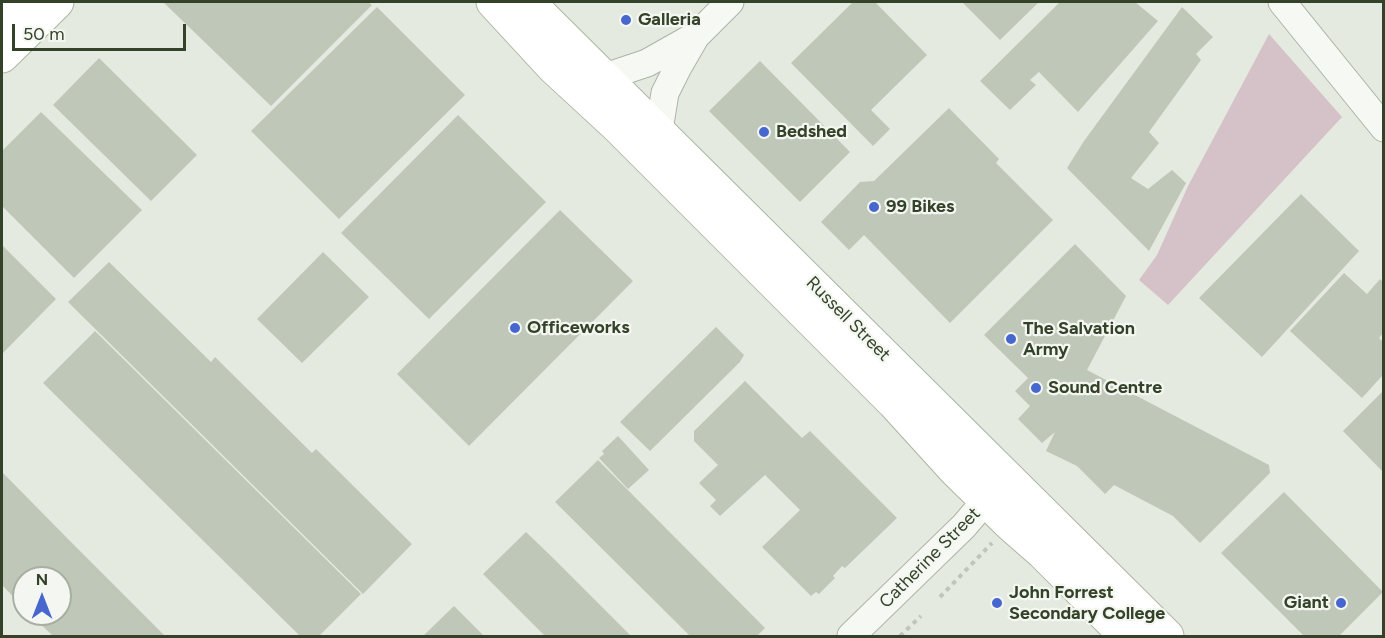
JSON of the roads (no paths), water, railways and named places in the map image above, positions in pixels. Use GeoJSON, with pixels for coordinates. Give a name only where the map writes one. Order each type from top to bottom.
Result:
{"type":"FeatureCollection","features":[{"type":"Feature","properties":{"kind":"main road"},"geometry":{"type":"LineString","coordinates":[[2,20],[20,2]]}},
{"type":"Feature","properties":{"kind":"main road"},"geometry":{"type":"LineString","coordinates":[[2,56],[57,2]]}},
{"type":"Feature","properties":{"kind":"main road","name":"Russell Street"},"geometry":{"type":"LineString","coordinates":[[493,2],[553,67],[626,117],[887,396],[1167,636]]}},
{"type":"Feature","properties":{"kind":"main road","name":"Russell Street"},"geometry":{"type":"LineString","coordinates":[[528,2],[604,77],[626,117],[659,130],[996,489],[1042,552],[1126,636]]}},
{"type":"Feature","properties":{"kind":"street"},"geometry":{"type":"LineString","coordinates":[[659,130],[664,93],[696,36],[730,2]]}},
{"type":"Feature","properties":{"kind":"street"},"geometry":{"type":"LineString","coordinates":[[1282,2],[1383,128]]}},
{"type":"Feature","properties":{"kind":"street"},"geometry":{"type":"LineString","coordinates":[[604,77],[647,63],[696,36]]}},
{"type":"Feature","properties":{"kind":"street","name":"Catherine Street"},"geometry":{"type":"LineString","coordinates":[[851,636],[964,526],[996,489]]}},
{"type":"Feature","properties":{"kind":"place","name":"Galleria"},"geometry":{"type":"Point","coordinates":[626,20]}},
{"type":"Feature","properties":{"kind":"place","name":"Bedshed"},"geometry":{"type":"Point","coordinates":[764,132]}},
{"type":"Feature","properties":{"kind":"place","name":"99 Bikes"},"geometry":{"type":"Point","coordinates":[874,207]}},
{"type":"Feature","properties":{"kind":"place","name":"Officeworks"},"geometry":{"type":"Point","coordinates":[515,328]}},
{"type":"Feature","properties":{"kind":"place","name":"The Salvation Army"},"geometry":{"type":"Point","coordinates":[1011,339]}},
{"type":"Feature","properties":{"kind":"place","name":"Sound Centre"},"geometry":{"type":"Point","coordinates":[1036,388]}},
{"type":"Feature","properties":{"kind":"place","name":"John Forrest Secondary College"},"geometry":{"type":"Point","coordinates":[997,603]}},
{"type":"Feature","properties":{"kind":"place","name":"Giant"},"geometry":{"type":"Point","coordinates":[1341,603]}}]}
